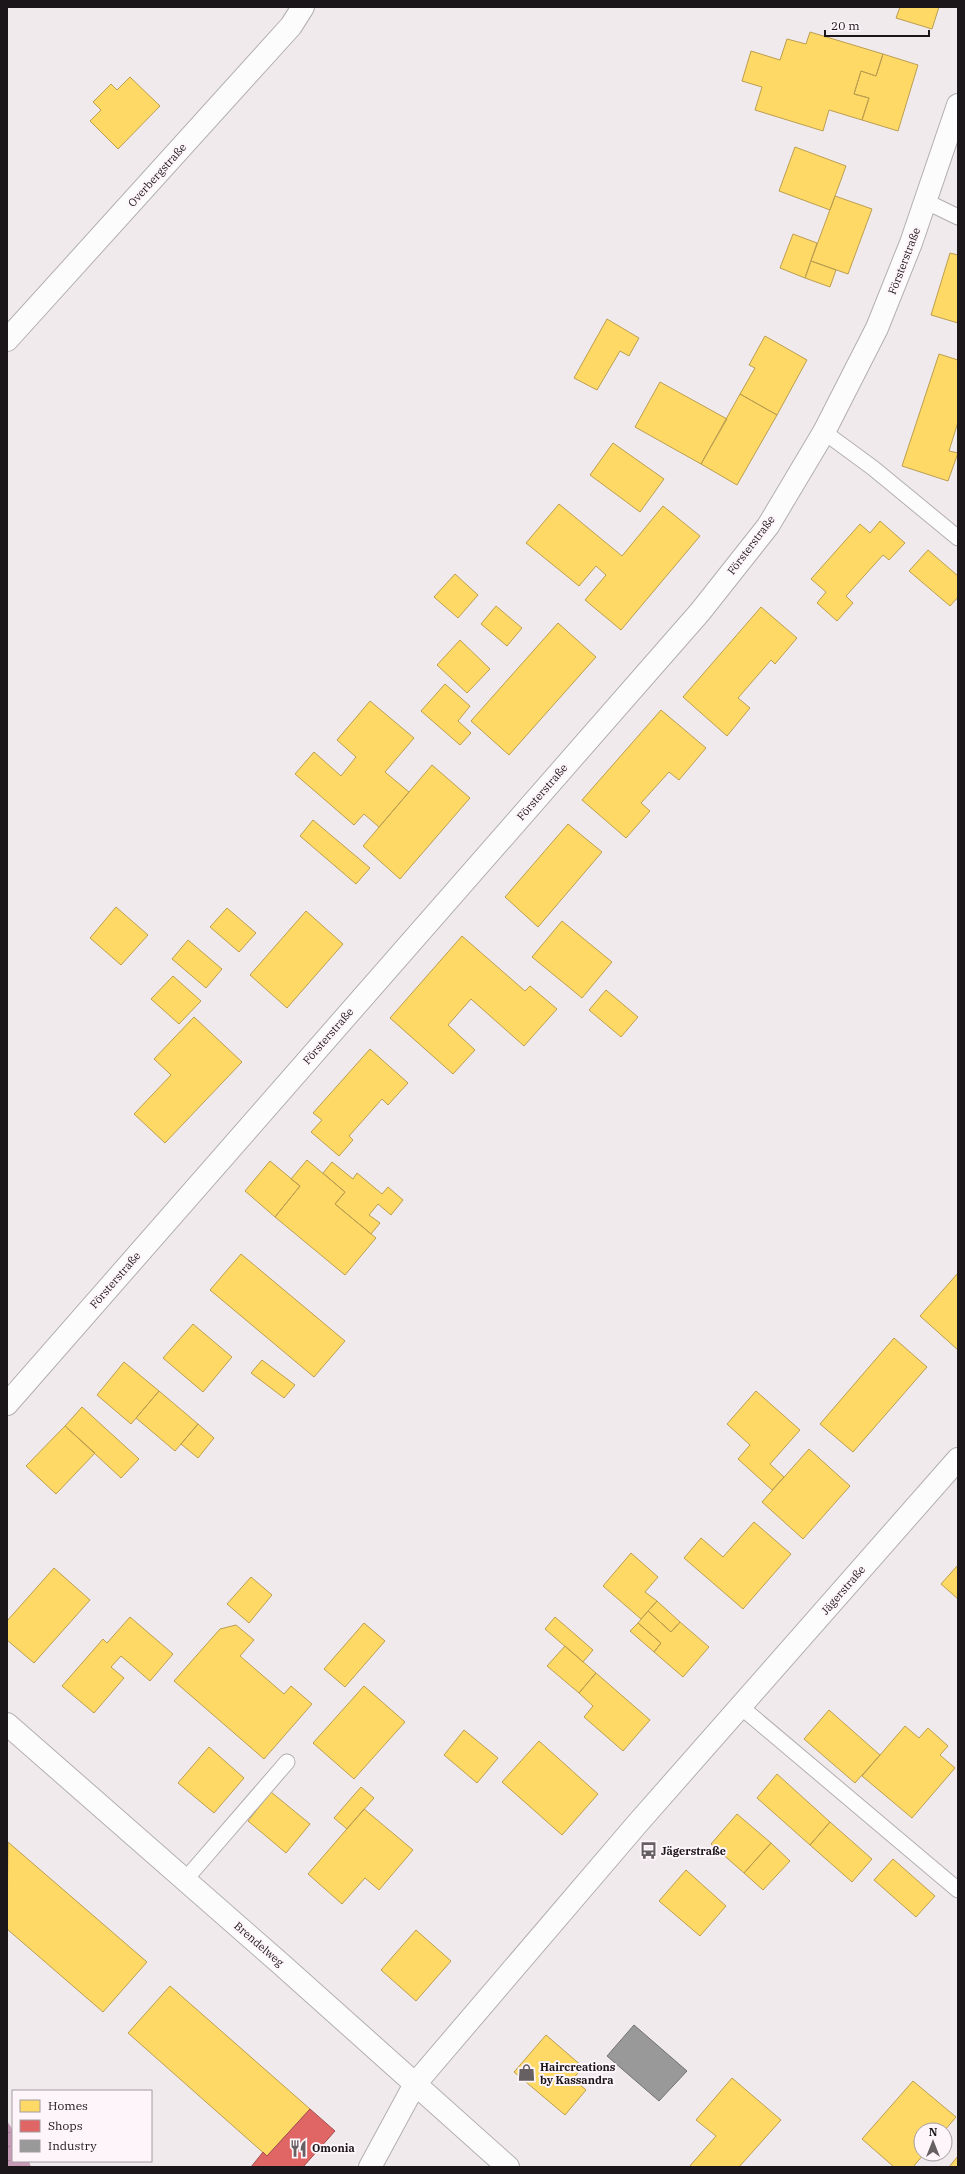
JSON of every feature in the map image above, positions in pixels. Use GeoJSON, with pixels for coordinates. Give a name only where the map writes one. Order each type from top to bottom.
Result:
{"type":"FeatureCollection","features":[{"type":"Feature","properties":{"kind":"street","name":"Overbergstraße"},"geometry":{"type":"LineString","coordinates":[[7,340],[291,26],[303,7]]}},
{"type":"Feature","properties":{"kind":"street","name":"Försterstraße"},"geometry":{"type":"LineString","coordinates":[[7,1404],[700,612],[768,526],[824,432],[877,328],[926,201],[958,105]]}},
{"type":"Feature","properties":{"kind":"street","name":"Jägerstraße"},"geometry":{"type":"LineString","coordinates":[[370,2167],[415,2084],[632,1830],[958,1460]]}},
{"type":"Feature","properties":{"kind":"street","name":"Brendelweg"},"geometry":{"type":"LineString","coordinates":[[7,1724],[508,2167]]}},
{"type":"Feature","properties":{"kind":"lane"},"geometry":{"type":"LineString","coordinates":[[926,201],[958,217]]}},
{"type":"Feature","properties":{"kind":"lane"},"geometry":{"type":"LineString","coordinates":[[824,432],[873,468],[958,538]]}},
{"type":"Feature","properties":{"kind":"lane"},"geometry":{"type":"LineString","coordinates":[[741,1707],[958,1890]]}},
{"type":"Feature","properties":{"kind":"lane"},"geometry":{"type":"LineString","coordinates":[[185,1880],[287,1762]]}},
{"type":"Feature","properties":{"kind":"water"},"geometry":{"type":"Polygon","coordinates":[[[7,2121],[12,2128],[12,2162],[29,2162],[31,2167],[7,2167],[7,2121]]]}},
{"type":"Feature","properties":{"kind":"building: Homes"},"geometry":{"type":"Polygon","coordinates":[[[900,7],[939,7],[932,29],[896,18],[900,7]]]}},
{"type":"Feature","properties":{"kind":"building: Homes"},"geometry":{"type":"Polygon","coordinates":[[[810,32],[883,54],[876,76],[861,71],[854,94],[869,98],[862,120],[829,110],[823,131],[755,110],[762,87],[742,81],[751,51],[780,60],[787,39],[806,44],[810,32]]]}},
{"type":"Feature","properties":{"kind":"building: Homes"},"geometry":{"type":"Polygon","coordinates":[[[883,54],[918,65],[898,131],[862,120],[869,98],[854,94],[861,71],[876,76],[883,54]]]}},
{"type":"Feature","properties":{"kind":"building: Homes"},"geometry":{"type":"Polygon","coordinates":[[[130,77],[160,106],[118,149],[90,121],[101,110],[93,102],[111,84],[117,90],[130,77]]]}},
{"type":"Feature","properties":{"kind":"building: Homes"},"geometry":{"type":"Polygon","coordinates":[[[795,147],[846,166],[830,210],[779,191],[795,147]]]}},
{"type":"Feature","properties":{"kind":"building: Homes"},"geometry":{"type":"Polygon","coordinates":[[[835,196],[872,209],[848,274],[811,261],[835,196]]]}},
{"type":"Feature","properties":{"kind":"building: Homes"},"geometry":{"type":"Polygon","coordinates":[[[793,234],[817,243],[805,278],[780,268],[793,234]]]}},
{"type":"Feature","properties":{"kind":"building: Homes"},"geometry":{"type":"Polygon","coordinates":[[[950,253],[958,255],[958,323],[931,315],[950,253]]]}},
{"type":"Feature","properties":{"kind":"building: Homes"},"geometry":{"type":"Polygon","coordinates":[[[811,261],[836,270],[830,287],[805,278],[811,261]]]}},
{"type":"Feature","properties":{"kind":"building: Homes"},"geometry":{"type":"Polygon","coordinates":[[[607,319],[639,338],[629,356],[620,351],[597,390],[574,378],[607,319]]]}},
{"type":"Feature","properties":{"kind":"building: Homes"},"geometry":{"type":"Polygon","coordinates":[[[765,336],[807,360],[777,415],[740,394],[755,368],[749,365],[765,336]]]}},
{"type":"Feature","properties":{"kind":"building: Homes"},"geometry":{"type":"Polygon","coordinates":[[[939,354],[958,360],[958,422],[949,451],[958,453],[948,481],[902,466],[939,354]]]}},
{"type":"Feature","properties":{"kind":"building: Homes"},"geometry":{"type":"Polygon","coordinates":[[[660,382],[727,419],[701,464],[635,427],[660,382]]]}},
{"type":"Feature","properties":{"kind":"building: Homes"},"geometry":{"type":"Polygon","coordinates":[[[740,394],[777,415],[737,485],[701,464],[740,394]]]}},
{"type":"Feature","properties":{"kind":"building: Homes"},"geometry":{"type":"Polygon","coordinates":[[[613,443],[664,479],[640,512],[590,475],[613,443]]]}},
{"type":"Feature","properties":{"kind":"building: Homes"},"geometry":{"type":"Polygon","coordinates":[[[559,504],[622,556],[663,506],[700,536],[621,630],[585,600],[606,575],[596,566],[579,586],[526,543],[559,504]]]}},
{"type":"Feature","properties":{"kind":"building: Homes"},"geometry":{"type":"Polygon","coordinates":[[[880,521],[905,543],[889,560],[883,555],[846,596],[853,603],[837,621],[817,603],[826,592],[811,579],[860,524],[870,533],[880,521]]]}},
{"type":"Feature","properties":{"kind":"building: Homes"},"geometry":{"type":"Polygon","coordinates":[[[928,550],[958,576],[958,597],[950,606],[909,571],[928,550]]]}},
{"type":"Feature","properties":{"kind":"building: Homes"},"geometry":{"type":"Polygon","coordinates":[[[455,574],[478,595],[458,618],[434,597],[455,574]]]}},
{"type":"Feature","properties":{"kind":"building: Homes"},"geometry":{"type":"Polygon","coordinates":[[[496,606],[522,628],[507,646],[481,624],[496,606]]]}},
{"type":"Feature","properties":{"kind":"building: Homes"},"geometry":{"type":"Polygon","coordinates":[[[761,607],[797,638],[775,664],[771,660],[738,698],[750,708],[727,736],[683,697],[761,607]]]}},
{"type":"Feature","properties":{"kind":"building: Homes"},"geometry":{"type":"Polygon","coordinates":[[[558,623],[596,657],[509,755],[471,721],[558,623]]]}},
{"type":"Feature","properties":{"kind":"building: Homes"},"geometry":{"type":"Polygon","coordinates":[[[460,640],[490,669],[467,693],[437,665],[460,640]]]}},
{"type":"Feature","properties":{"kind":"building: Homes"},"geometry":{"type":"Polygon","coordinates":[[[445,684],[470,706],[458,721],[471,733],[460,745],[421,711],[445,684]]]}},
{"type":"Feature","properties":{"kind":"building: Homes"},"geometry":{"type":"Polygon","coordinates":[[[370,701],[414,738],[385,772],[409,792],[379,827],[364,814],[354,825],[295,774],[314,752],[341,776],[356,757],[337,740],[370,701]]]}},
{"type":"Feature","properties":{"kind":"building: Homes"},"geometry":{"type":"Polygon","coordinates":[[[661,710],[706,748],[679,780],[669,772],[641,803],[650,811],[626,838],[582,800],[661,710]]]}},
{"type":"Feature","properties":{"kind":"building: Homes"},"geometry":{"type":"Polygon","coordinates":[[[432,765],[470,798],[400,879],[363,846],[432,765]]]}},
{"type":"Feature","properties":{"kind":"building: Homes"},"geometry":{"type":"Polygon","coordinates":[[[313,820],[370,868],[356,884],[300,836],[313,820]]]}},
{"type":"Feature","properties":{"kind":"building: Homes"},"geometry":{"type":"Polygon","coordinates":[[[568,824],[602,852],[538,927],[505,897],[568,824]]]}},
{"type":"Feature","properties":{"kind":"building: Homes"},"geometry":{"type":"Polygon","coordinates":[[[116,907],[148,935],[121,965],[90,938],[116,907]]]}},
{"type":"Feature","properties":{"kind":"building: Homes"},"geometry":{"type":"Polygon","coordinates":[[[227,908],[256,933],[239,952],[210,927],[227,908]]]}},
{"type":"Feature","properties":{"kind":"building: Homes"},"geometry":{"type":"Polygon","coordinates":[[[306,911],[343,944],[287,1008],[250,975],[306,911]]]}},
{"type":"Feature","properties":{"kind":"building: Homes"},"geometry":{"type":"Polygon","coordinates":[[[562,921],[612,962],[582,998],[532,957],[562,921]]]}},
{"type":"Feature","properties":{"kind":"building: Homes"},"geometry":{"type":"Polygon","coordinates":[[[462,936],[525,991],[530,986],[557,1009],[524,1046],[471,999],[448,1025],[475,1050],[453,1074],[390,1018],[462,936]]]}},
{"type":"Feature","properties":{"kind":"building: Homes"},"geometry":{"type":"Polygon","coordinates":[[[188,940],[222,969],[206,988],[172,959],[188,940]]]}},
{"type":"Feature","properties":{"kind":"building: Homes"},"geometry":{"type":"Polygon","coordinates":[[[173,976],[201,1001],[179,1024],[151,999],[173,976]]]}},
{"type":"Feature","properties":{"kind":"building: Homes"},"geometry":{"type":"Polygon","coordinates":[[[606,990],[638,1017],[621,1037],[589,1010],[606,990]]]}},
{"type":"Feature","properties":{"kind":"building: Homes"},"geometry":{"type":"Polygon","coordinates":[[[194,1017],[242,1062],[165,1143],[134,1114],[171,1075],[154,1059],[194,1017]]]}},
{"type":"Feature","properties":{"kind":"building: Homes"},"geometry":{"type":"Polygon","coordinates":[[[370,1049],[408,1083],[388,1105],[382,1099],[349,1136],[353,1140],[339,1156],[311,1132],[322,1120],[313,1113],[370,1049]]]}},
{"type":"Feature","properties":{"kind":"building: Homes"},"geometry":{"type":"Polygon","coordinates":[[[307,1160],[345,1192],[335,1204],[376,1238],[345,1275],[275,1217],[300,1186],[291,1179],[307,1160]]]}},
{"type":"Feature","properties":{"kind":"building: Homes"},"geometry":{"type":"Polygon","coordinates":[[[270,1161],[300,1186],[275,1217],[245,1191],[270,1161]]]}},
{"type":"Feature","properties":{"kind":"building: Homes"},"geometry":{"type":"Polygon","coordinates":[[[332,1162],[353,1179],[357,1173],[382,1194],[388,1187],[403,1200],[391,1215],[378,1204],[369,1215],[380,1223],[371,1234],[335,1204],[345,1192],[323,1173],[332,1162]]]}},
{"type":"Feature","properties":{"kind":"building: Homes"},"geometry":{"type":"Polygon","coordinates":[[[241,1254],[345,1341],[314,1377],[210,1290],[241,1254]]]}},
{"type":"Feature","properties":{"kind":"building: Homes"},"geometry":{"type":"Polygon","coordinates":[[[958,1273],[958,1350],[920,1316],[958,1273]]]}},
{"type":"Feature","properties":{"kind":"building: Homes"},"geometry":{"type":"Polygon","coordinates":[[[193,1324],[232,1357],[203,1392],[163,1358],[193,1324]]]}},
{"type":"Feature","properties":{"kind":"building: Homes"},"geometry":{"type":"Polygon","coordinates":[[[894,1338],[927,1367],[853,1452],[820,1424],[894,1338]]]}},
{"type":"Feature","properties":{"kind":"building: Homes"},"geometry":{"type":"Polygon","coordinates":[[[262,1360],[295,1385],[284,1398],[251,1373],[262,1360]]]}},
{"type":"Feature","properties":{"kind":"building: Homes"},"geometry":{"type":"Polygon","coordinates":[[[124,1362],[159,1391],[131,1424],[97,1395],[124,1362]]]}},
{"type":"Feature","properties":{"kind":"building: Homes"},"geometry":{"type":"Polygon","coordinates":[[[159,1391],[198,1424],[175,1451],[136,1418],[159,1391]]]}},
{"type":"Feature","properties":{"kind":"building: Homes"},"geometry":{"type":"Polygon","coordinates":[[[756,1391],[800,1430],[770,1464],[784,1477],[772,1490],[738,1459],[750,1445],[727,1424],[756,1391]]]}},
{"type":"Feature","properties":{"kind":"building: Homes"},"geometry":{"type":"Polygon","coordinates":[[[82,1407],[139,1459],[121,1478],[65,1426],[82,1407]]]}},
{"type":"Feature","properties":{"kind":"building: Homes"},"geometry":{"type":"Polygon","coordinates":[[[198,1424],[214,1438],[198,1458],[181,1444],[198,1424]]]}},
{"type":"Feature","properties":{"kind":"building: Homes"},"geometry":{"type":"Polygon","coordinates":[[[65,1426],[95,1453],[56,1494],[26,1466],[65,1426]]]}},
{"type":"Feature","properties":{"kind":"building: Homes"},"geometry":{"type":"Polygon","coordinates":[[[809,1449],[850,1486],[803,1539],[762,1502],[809,1449]]]}},
{"type":"Feature","properties":{"kind":"building: Homes"},"geometry":{"type":"Polygon","coordinates":[[[754,1522],[791,1554],[743,1609],[684,1558],[701,1538],[723,1557],[754,1522]]]}},
{"type":"Feature","properties":{"kind":"building: Homes"},"geometry":{"type":"Polygon","coordinates":[[[631,1553],[658,1577],[645,1592],[657,1601],[641,1619],[603,1586],[631,1553]]]}},
{"type":"Feature","properties":{"kind":"building: Homes"},"geometry":{"type":"Polygon","coordinates":[[[958,1565],[958,1599],[941,1584],[958,1565]]]}},
{"type":"Feature","properties":{"kind":"building: Homes"},"geometry":{"type":"Polygon","coordinates":[[[54,1568],[90,1600],[34,1663],[7,1640],[7,1621],[54,1568]]]}},
{"type":"Feature","properties":{"kind":"building: Homes"},"geometry":{"type":"Polygon","coordinates":[[[251,1577],[272,1595],[249,1623],[227,1604],[251,1577]]]}},
{"type":"Feature","properties":{"kind":"building: Homes"},"geometry":{"type":"Polygon","coordinates":[[[657,1601],[680,1622],[671,1632],[648,1611],[657,1601]]]}},
{"type":"Feature","properties":{"kind":"building: Homes"},"geometry":{"type":"Polygon","coordinates":[[[648,1611],[671,1632],[680,1622],[709,1647],[683,1677],[654,1652],[661,1643],[638,1623],[648,1611]]]}},
{"type":"Feature","properties":{"kind":"building: Homes"},"geometry":{"type":"Polygon","coordinates":[[[130,1617],[173,1654],[150,1681],[121,1656],[111,1667],[124,1678],[94,1713],[62,1686],[103,1639],[107,1643],[130,1617]]]}},
{"type":"Feature","properties":{"kind":"building: Homes"},"geometry":{"type":"Polygon","coordinates":[[[555,1617],[593,1650],[583,1662],[545,1629],[555,1617]]]}},
{"type":"Feature","properties":{"kind":"building: Homes"},"geometry":{"type":"Polygon","coordinates":[[[364,1623],[385,1641],[345,1687],[324,1669],[364,1623]]]}},
{"type":"Feature","properties":{"kind":"building: Homes"},"geometry":{"type":"Polygon","coordinates":[[[638,1623],[661,1643],[654,1652],[630,1631],[638,1623]]]}},
{"type":"Feature","properties":{"kind":"building: Homes"},"geometry":{"type":"Polygon","coordinates":[[[236,1625],[254,1640],[240,1656],[284,1694],[291,1686],[312,1704],[264,1759],[174,1681],[220,1629],[236,1625]]]}},
{"type":"Feature","properties":{"kind":"building: Homes"},"geometry":{"type":"Polygon","coordinates":[[[565,1646],[596,1673],[579,1693],[547,1666],[565,1646]]]}},
{"type":"Feature","properties":{"kind":"building: Homes"},"geometry":{"type":"Polygon","coordinates":[[[596,1673],[650,1720],[623,1751],[584,1717],[593,1706],[579,1693],[596,1673]]]}},
{"type":"Feature","properties":{"kind":"building: Homes"},"geometry":{"type":"Polygon","coordinates":[[[364,1686],[405,1722],[354,1779],[313,1743],[364,1686]]]}},
{"type":"Feature","properties":{"kind":"building: Homes"},"geometry":{"type":"Polygon","coordinates":[[[829,1710],[880,1755],[855,1783],[804,1739],[829,1710]]]}},
{"type":"Feature","properties":{"kind":"building: Homes"},"geometry":{"type":"Polygon","coordinates":[[[905,1726],[919,1738],[928,1728],[948,1746],[940,1755],[955,1768],[912,1818],[862,1776],[905,1726]]]}},
{"type":"Feature","properties":{"kind":"building: Homes"},"geometry":{"type":"Polygon","coordinates":[[[464,1730],[498,1758],[477,1783],[444,1755],[464,1730]]]}},
{"type":"Feature","properties":{"kind":"building: Homes"},"geometry":{"type":"Polygon","coordinates":[[[539,1741],[598,1794],[562,1835],[502,1782],[539,1741]]]}},
{"type":"Feature","properties":{"kind":"building: Homes"},"geometry":{"type":"Polygon","coordinates":[[[209,1747],[244,1778],[214,1813],[178,1783],[209,1747]]]}},
{"type":"Feature","properties":{"kind":"building: Homes"},"geometry":{"type":"Polygon","coordinates":[[[777,1774],[830,1822],[810,1845],[757,1798],[777,1774]]]}},
{"type":"Feature","properties":{"kind":"building: Homes"},"geometry":{"type":"Polygon","coordinates":[[[361,1787],[374,1798],[347,1829],[334,1818],[361,1787]]]}},
{"type":"Feature","properties":{"kind":"building: Homes"},"geometry":{"type":"Polygon","coordinates":[[[271,1792],[310,1824],[286,1853],[248,1821],[271,1792]]]}},
{"type":"Feature","properties":{"kind":"building: Homes"},"geometry":{"type":"Polygon","coordinates":[[[364,1809],[413,1850],[379,1890],[365,1878],[342,1904],[308,1874],[364,1809]]]}},
{"type":"Feature","properties":{"kind":"building: Homes"},"geometry":{"type":"Polygon","coordinates":[[[737,1814],[771,1843],[744,1873],[711,1844],[737,1814]]]}},
{"type":"Feature","properties":{"kind":"building: Homes"},"geometry":{"type":"Polygon","coordinates":[[[830,1822],[872,1859],[852,1882],[810,1845],[830,1822]]]}},
{"type":"Feature","properties":{"kind":"building: Homes"},"geometry":{"type":"Polygon","coordinates":[[[8,1842],[147,1962],[103,2012],[7,1929],[8,1842]]]}},
{"type":"Feature","properties":{"kind":"building: Homes"},"geometry":{"type":"Polygon","coordinates":[[[771,1843],[790,1861],[763,1890],[744,1873],[771,1843]]]}},
{"type":"Feature","properties":{"kind":"building: Homes"},"geometry":{"type":"Polygon","coordinates":[[[893,1859],[935,1896],[916,1917],[874,1880],[893,1859]]]}},
{"type":"Feature","properties":{"kind":"building: Homes"},"geometry":{"type":"Polygon","coordinates":[[[686,1870],[726,1906],[700,1936],[659,1901],[686,1870]]]}},
{"type":"Feature","properties":{"kind":"building: Homes"},"geometry":{"type":"Polygon","coordinates":[[[416,1930],[451,1961],[416,2001],[381,1970],[416,1930]]]}},
{"type":"Feature","properties":{"kind":"building: Homes"},"geometry":{"type":"Polygon","coordinates":[[[170,1986],[310,2109],[267,2156],[128,2033],[170,1986]]]}},
{"type":"Feature","properties":{"kind":"building: Homes"},"geometry":{"type":"Polygon","coordinates":[[[546,2035],[583,2067],[573,2079],[586,2090],[565,2115],[514,2072],[546,2035]]]}},
{"type":"Feature","properties":{"kind":"building: Homes"},"geometry":{"type":"Polygon","coordinates":[[[732,2078],[781,2120],[739,2167],[689,2167],[716,2136],[696,2120],[732,2078]]]}},
{"type":"Feature","properties":{"kind":"building: Homes"},"geometry":{"type":"Polygon","coordinates":[[[913,2081],[956,2117],[952,2122],[913,2122],[913,2162],[917,2162],[913,2167],[894,2167],[862,2139],[913,2081]]]}},
{"type":"Feature","properties":{"kind":"building: Homes"},"geometry":{"type":"Polygon","coordinates":[[[958,2156],[958,2167],[949,2167],[958,2156]]]}},
{"type":"Feature","properties":{"kind":"building: Shops"},"geometry":{"type":"Polygon","coordinates":[[[310,2109],[335,2131],[303,2167],[251,2167],[263,2152],[267,2156],[310,2109]]]}},
{"type":"Feature","properties":{"kind":"building: Industry"},"geometry":{"type":"Polygon","coordinates":[[[634,2025],[687,2071],[659,2101],[607,2056],[634,2025]]]}},
{"type":"Feature","properties":{"kind":"place","name":"Jägerstraße"},"geometry":{"type":"Point","coordinates":[648,1851]}},
{"type":"Feature","properties":{"kind":"place","name":"Haircreations by Kassandra"},"geometry":{"type":"Point","coordinates":[527,2073]}},
{"type":"Feature","properties":{"kind":"place","name":"Omonia"},"geometry":{"type":"Point","coordinates":[299,2148]}}]}
